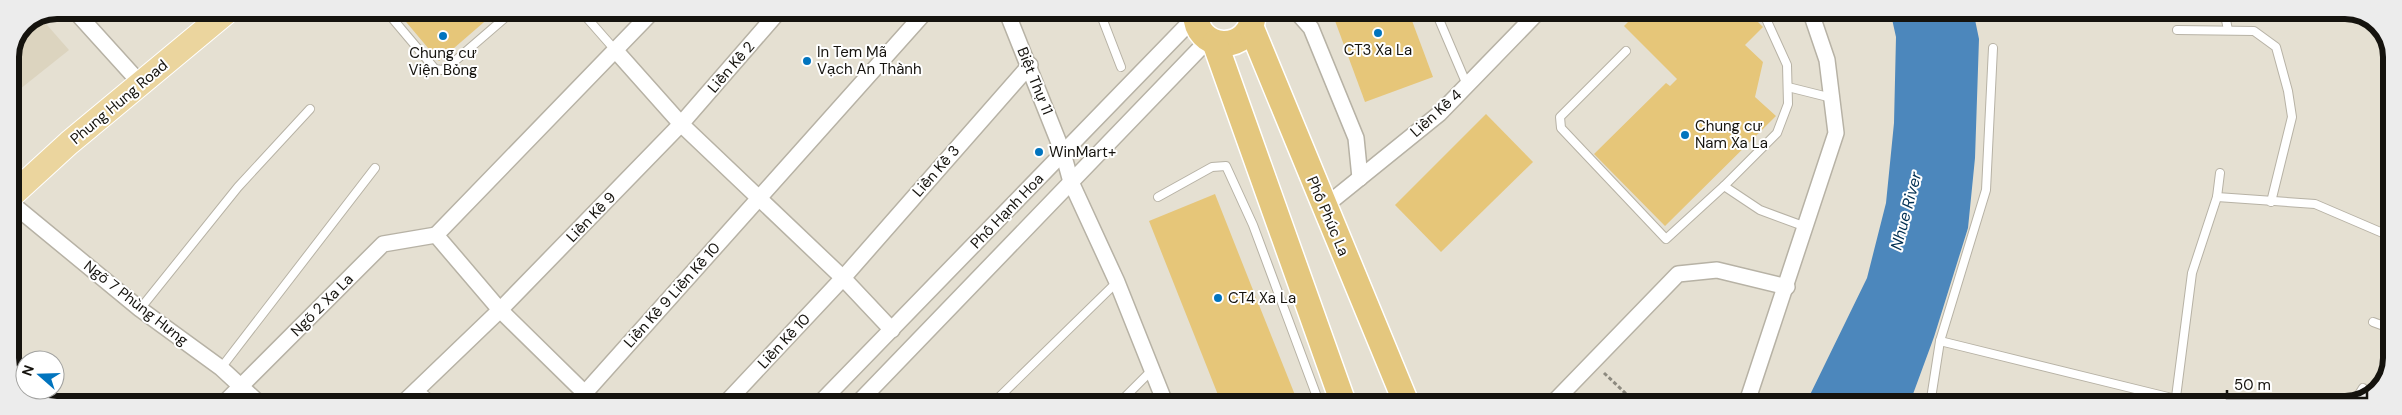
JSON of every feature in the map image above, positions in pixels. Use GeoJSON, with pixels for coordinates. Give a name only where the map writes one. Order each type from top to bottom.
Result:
{"type":"FeatureCollection","features":[{"type":"Feature","properties":{"kind":"highway"},"geometry":{"type":"LineString","coordinates":[[1196,19],[1197,26],[1212,41],[1315,356],[1339,396]]}},
{"type":"Feature","properties":{"kind":"highway"},"geometry":{"type":"LineString","coordinates":[[1212,41],[1226,44],[1236,42],[1245,36],[1253,19]]}},
{"type":"Feature","properties":{"kind":"highway","name":"Phố Phúc La"},"geometry":{"type":"LineString","coordinates":[[1255,19],[1324,207],[1404,396]]}},
{"type":"Feature","properties":{"kind":"main road","name":"Phung Hung Road"},"geometry":{"type":"LineString","coordinates":[[19,189],[69,143],[218,19]]}},
{"type":"Feature","properties":{"kind":"street"},"geometry":{"type":"LineString","coordinates":[[82,19],[141,84]]}},
{"type":"Feature","properties":{"kind":"street"},"geometry":{"type":"LineString","coordinates":[[586,396],[500,310],[436,235],[646,19]]}},
{"type":"Feature","properties":{"kind":"street","name":"Liền Kề 2"},"geometry":{"type":"LineString","coordinates":[[681,124],[772,19]]}},
{"type":"Feature","properties":{"kind":"street","name":"Liền Kề 9 Liền Kề 10"},"geometry":{"type":"LineString","coordinates":[[584,394],[919,19]]}},
{"type":"Feature","properties":{"kind":"street","name":"Biệt Thự 11"},"geometry":{"type":"LineString","coordinates":[[1010,19],[1064,153],[1071,182],[1116,282],[1162,396]]}},
{"type":"Feature","properties":{"kind":"street","name":"Phố Hạnh Hoa"},"geometry":{"type":"LineString","coordinates":[[827,396],[1064,153],[1191,19]]}},
{"type":"Feature","properties":{"kind":"street"},"geometry":{"type":"LineString","coordinates":[[1303,19],[1311,28],[1356,138],[1360,178]]}},
{"type":"Feature","properties":{"kind":"street","name":"Liền Kề 4"},"geometry":{"type":"LineString","coordinates":[[1324,207],[1438,114],[1531,19]]}},
{"type":"Feature","properties":{"kind":"street"},"geometry":{"type":"LineString","coordinates":[[1749,396],[1787,287],[1836,133],[1827,60],[1813,19]]}},
{"type":"Feature","properties":{"kind":"street","name":"Phố Hạnh Hoa"},"geometry":{"type":"LineString","coordinates":[[865,396],[1071,182],[1212,41]]}},
{"type":"Feature","properties":{"kind":"street"},"geometry":{"type":"LineString","coordinates":[[616,51],[681,124],[843,278],[892,330]]}},
{"type":"Feature","properties":{"kind":"street","name":"Liền Kề 3"},"geometry":{"type":"LineString","coordinates":[[843,278],[1030,65]]}},
{"type":"Feature","properties":{"kind":"street","name":"Liền Kề 9"},"geometry":{"type":"LineString","coordinates":[[409,396],[500,310],[681,124]]}},
{"type":"Feature","properties":{"kind":"street","name":"Ngõ 7 Phùng Hưng"},"geometry":{"type":"LineString","coordinates":[[19,209],[140,309],[221,368],[252,396]]}},
{"type":"Feature","properties":{"kind":"street","name":"Ngõ 2 Xa La"},"geometry":{"type":"LineString","coordinates":[[231,396],[383,244],[436,235]]}},
{"type":"Feature","properties":{"kind":"street"},"geometry":{"type":"LineString","coordinates":[[1560,396],[1678,274],[1717,270],[1787,287]]}},
{"type":"Feature","properties":{"kind":"street","name":"Liền Kề 10"},"geometry":{"type":"LineString","coordinates":[[732,396],[843,278]]}},
{"type":"Feature","properties":{"kind":"lane"},"geometry":{"type":"LineString","coordinates":[[393,19],[435,69],[442,70],[448,67],[504,19]]}},
{"type":"Feature","properties":{"kind":"lane"},"geometry":{"type":"LineString","coordinates":[[588,19],[616,51]]}},
{"type":"Feature","properties":{"kind":"lane"},"geometry":{"type":"LineString","coordinates":[[1102,19],[1121,67]]}},
{"type":"Feature","properties":{"kind":"lane"},"geometry":{"type":"LineString","coordinates":[[1439,19],[1467,85]]}},
{"type":"Feature","properties":{"kind":"lane"},"geometry":{"type":"LineString","coordinates":[[1626,51],[1560,117],[1561,128],[1666,239],[1724,186],[1777,133],[1788,104],[1788,65],[1766,19]]}},
{"type":"Feature","properties":{"kind":"lane"},"geometry":{"type":"LineString","coordinates":[[2226,19],[2228,30]]}},
{"type":"Feature","properties":{"kind":"lane"},"geometry":{"type":"LineString","coordinates":[[2177,30],[2254,31],[2276,46],[2288,91],[2292,117],[2271,202]]}},
{"type":"Feature","properties":{"kind":"lane"},"geometry":{"type":"LineString","coordinates":[[1931,396],[1940,341],[1986,190],[1992,48]]}},
{"type":"Feature","properties":{"kind":"lane"},"geometry":{"type":"LineString","coordinates":[[1788,87],[1832,98]]}},
{"type":"Feature","properties":{"kind":"lane"},"geometry":{"type":"LineString","coordinates":[[140,309],[238,187],[310,109]]}},
{"type":"Feature","properties":{"kind":"lane"},"geometry":{"type":"LineString","coordinates":[[1158,197],[1212,167],[1226,166],[1315,356],[1319,396]]}},
{"type":"Feature","properties":{"kind":"lane"},"geometry":{"type":"LineString","coordinates":[[221,368],[375,168]]}},
{"type":"Feature","properties":{"kind":"lane"},"geometry":{"type":"LineString","coordinates":[[2177,396],[2192,273],[2217,197],[2220,173]]}},
{"type":"Feature","properties":{"kind":"lane"},"geometry":{"type":"LineString","coordinates":[[1724,186],[1760,210],[1806,227]]}},
{"type":"Feature","properties":{"kind":"lane"},"geometry":{"type":"LineString","coordinates":[[2217,197],[2316,204],[2383,233]]}},
{"type":"Feature","properties":{"kind":"lane"},"geometry":{"type":"LineString","coordinates":[[1000,396],[1116,282]]}},
{"type":"Feature","properties":{"kind":"lane"},"geometry":{"type":"LineString","coordinates":[[2373,322],[2383,326]]}},
{"type":"Feature","properties":{"kind":"lane"},"geometry":{"type":"LineString","coordinates":[[1940,341],[2153,396]]}},
{"type":"Feature","properties":{"kind":"lane"},"geometry":{"type":"LineString","coordinates":[[1125,396],[1152,370]]}},
{"type":"Feature","properties":{"kind":"lane"},"geometry":{"type":"LineString","coordinates":[[416,388],[426,396]]}},
{"type":"Feature","properties":{"kind":"lane"},"geometry":{"type":"LineString","coordinates":[[2360,393],[2363,388]]}},
{"type":"Feature","properties":{"kind":"path"},"geometry":{"type":"LineString","coordinates":[[1593,363],[1628,396]]}},
{"type":"Feature","properties":{"kind":"shaded area"},"geometry":{"type":"Polygon","coordinates":[[[44,21],[69,50],[19,90],[19,49],[25,36],[36,25],[44,21]]]}},
{"type":"Feature","properties":{"kind":"water","name":"Nhue River"},"geometry":{"type":"Polygon","coordinates":[[[1892,19],[1975,19],[1979,39],[1975,158],[1968,228],[1934,337],[1912,396],[1809,396],[1867,278],[1886,203],[1894,123],[1896,37],[1892,19]]]}},
{"type":"Feature","properties":{"kind":"building","name":"Chung cư Viện Bỏng"},"geometry":{"type":"Polygon","coordinates":[[[404,19],[488,19],[439,61],[404,19]]]}},
{"type":"Feature","properties":{"kind":"building","name":"CT3 Xa La"},"geometry":{"type":"Polygon","coordinates":[[[1334,19],[1411,19],[1433,77],[1365,102],[1334,19]]]}},
{"type":"Feature","properties":{"kind":"building","name":"Chung cư Nam Xa La"},"geometry":{"type":"Polygon","coordinates":[[[1631,19],[1755,19],[1763,27],[1745,45],[1763,62],[1755,97],[1776,116],[1665,226],[1594,154],[1666,83],[1670,86],[1677,79],[1624,26],[1631,19]]]}},
{"type":"Feature","properties":{"kind":"building"},"geometry":{"type":"Polygon","coordinates":[[[1486,114],[1533,162],[1441,252],[1395,205],[1486,114]]]}},
{"type":"Feature","properties":{"kind":"building","name":"CT4 Xa La"},"geometry":{"type":"Polygon","coordinates":[[[1215,194],[1295,396],[1218,396],[1149,221],[1215,194]]]}},
{"type":"Feature","properties":{"kind":"place","name":"CT3 Xa La"},"geometry":{"type":"Point","coordinates":[1378,33]}},
{"type":"Feature","properties":{"kind":"place","name":"Chung cư Viện Bỏng"},"geometry":{"type":"Point","coordinates":[443,36]}},
{"type":"Feature","properties":{"kind":"place","name":"In Tem Mã Vạch An Thành"},"geometry":{"type":"Point","coordinates":[807,61]}},
{"type":"Feature","properties":{"kind":"place","name":"Chung cư Nam Xa La"},"geometry":{"type":"Point","coordinates":[1685,135]}},
{"type":"Feature","properties":{"kind":"place","name":"WinMart+"},"geometry":{"type":"Point","coordinates":[1039,152]}},
{"type":"Feature","properties":{"kind":"place","name":"CT4 Xa La"},"geometry":{"type":"Point","coordinates":[1218,298]}}]}
